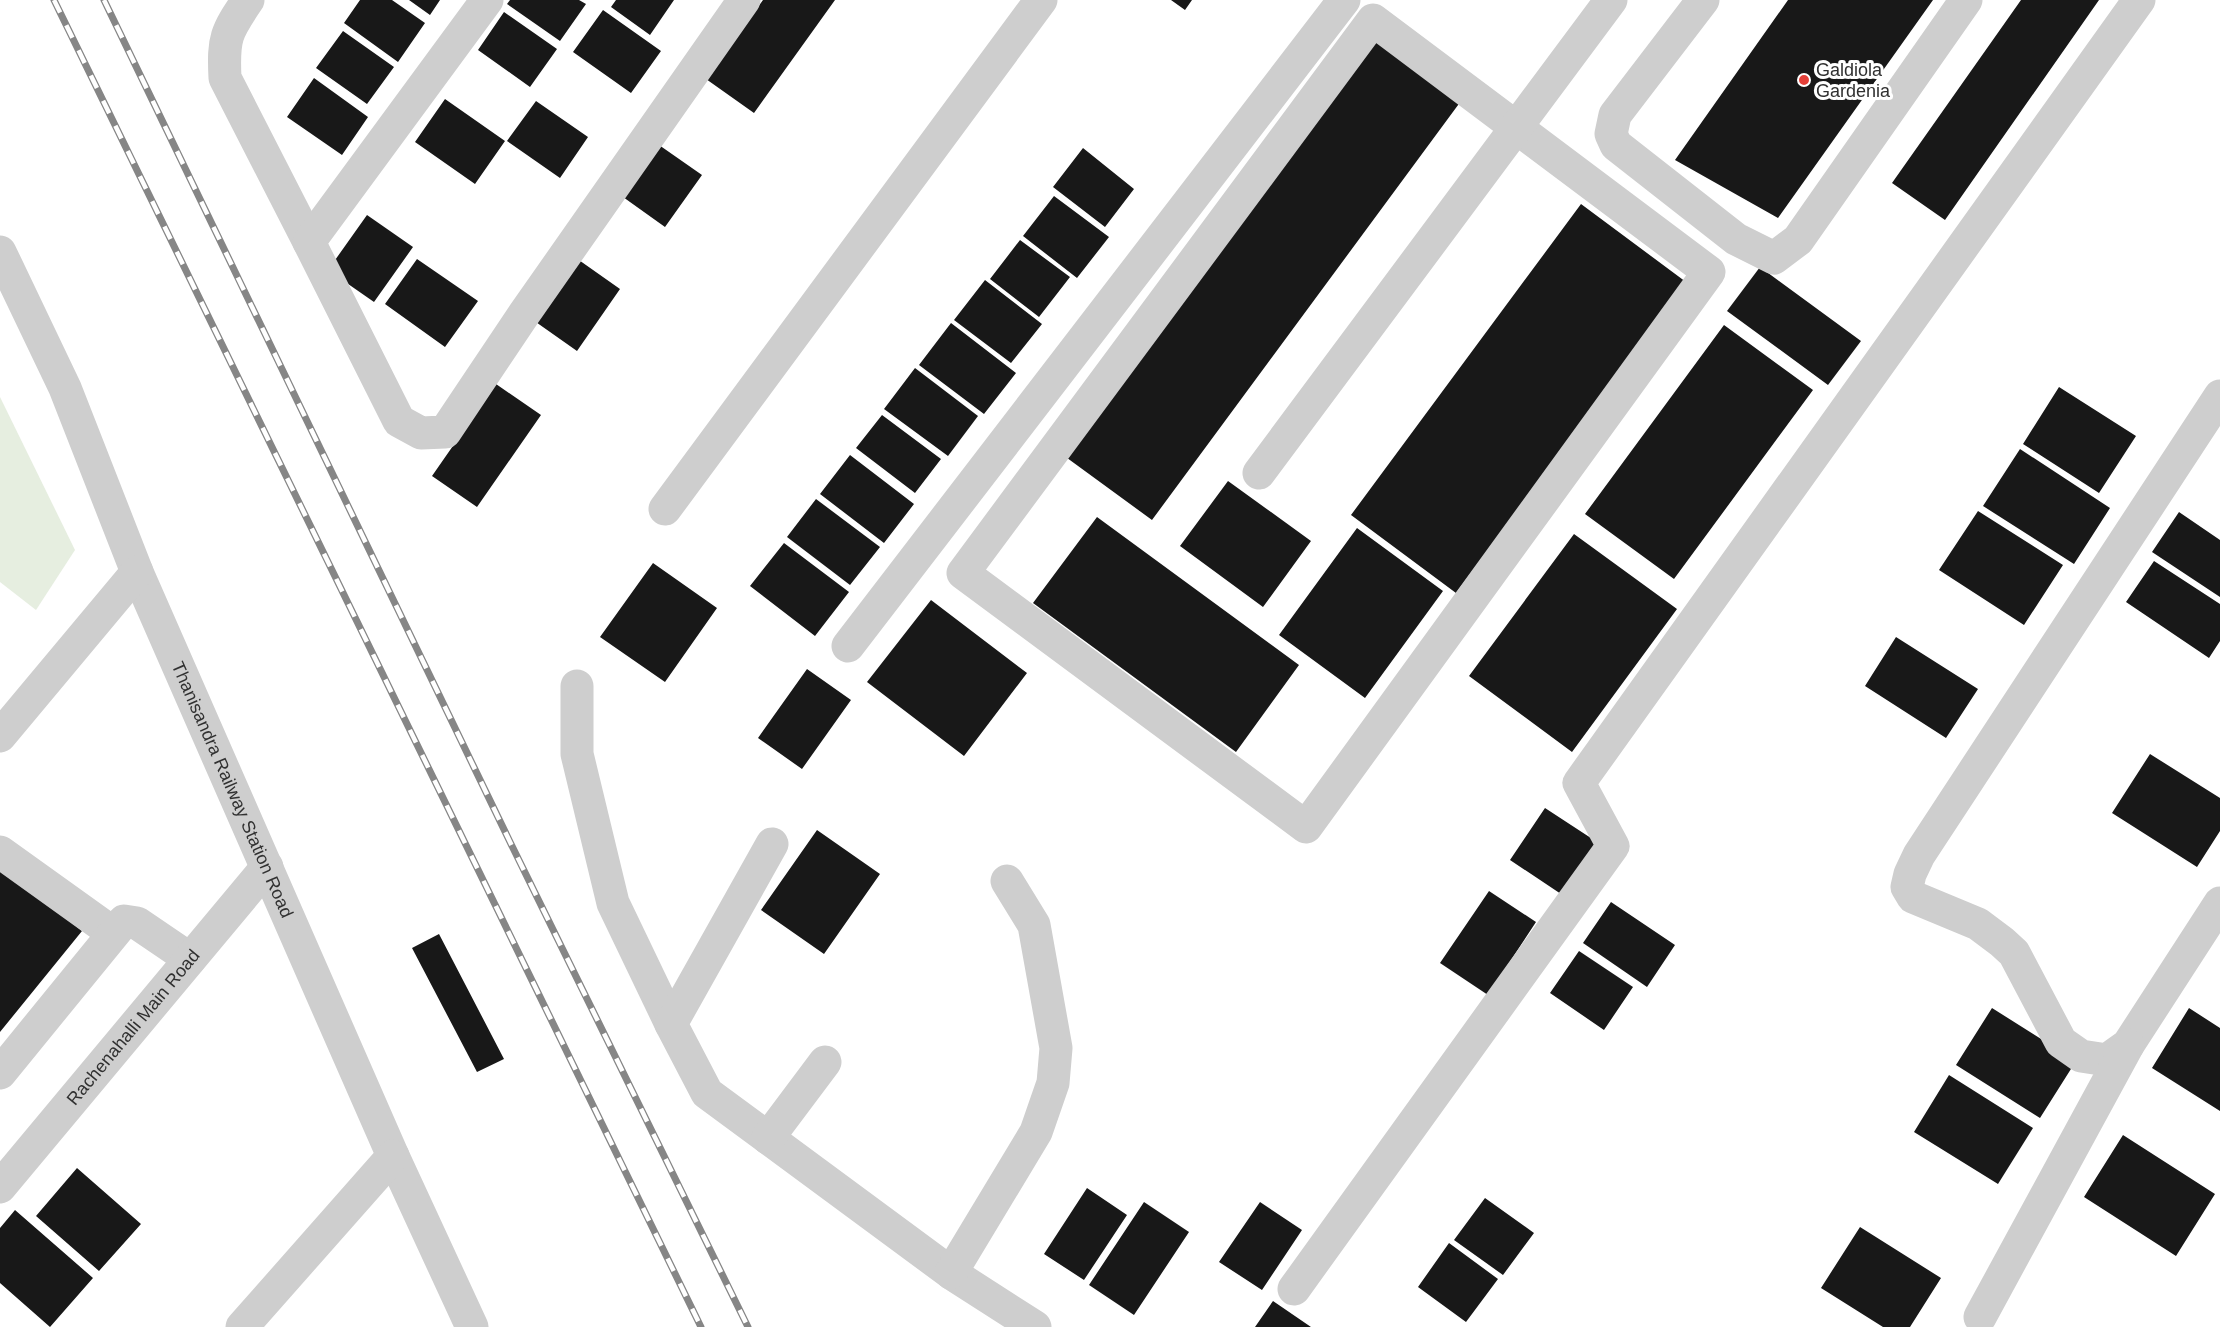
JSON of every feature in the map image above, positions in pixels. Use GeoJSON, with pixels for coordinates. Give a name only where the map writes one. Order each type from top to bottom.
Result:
{"type":"FeatureCollection","features":[{"type":"Feature","properties":{"kind":"street"},"geometry":{"type":"LineString","coordinates":[[248,0],[228,29],[224,48],[225,78],[399,421],[421,433],[445,432],[744,0]]}},
{"type":"Feature","properties":{"kind":"street"},"geometry":{"type":"LineString","coordinates":[[309,242],[487,0]]}},
{"type":"Feature","properties":{"kind":"street"},"geometry":{"type":"LineString","coordinates":[[665,509],[1041,0]]}},
{"type":"Feature","properties":{"kind":"street"},"geometry":{"type":"LineString","coordinates":[[848,646],[1344,0]]}},
{"type":"Feature","properties":{"kind":"street"},"geometry":{"type":"LineString","coordinates":[[1259,473],[1611,0]]}},
{"type":"Feature","properties":{"kind":"street"},"geometry":{"type":"LineString","coordinates":[[1704,0],[1615,115],[1611,134],[1616,145],[1736,239],[1774,258],[1798,240],[1966,0]]}},
{"type":"Feature","properties":{"kind":"street"},"geometry":{"type":"LineString","coordinates":[[1294,1289],[1613,846],[1579,783],[2139,0]]}},
{"type":"Feature","properties":{"kind":"street"},"geometry":{"type":"LineString","coordinates":[[1373,20],[1515,129],[1709,272],[1306,827],[963,573],[1373,20]]}},
{"type":"Feature","properties":{"kind":"street","name":"Thanisandra Railway Station Road"},"geometry":{"type":"LineString","coordinates":[[0,252],[64,388],[137,572],[393,1156],[472,1327]]}},
{"type":"Feature","properties":{"kind":"street"},"geometry":{"type":"LineString","coordinates":[[2128,1045],[2107,1060],[2081,1056],[2061,1042],[2014,953],[1978,924],[1913,897],[1907,886],[1919,855],[1970,775],[2220,396]]}},
{"type":"Feature","properties":{"kind":"street"},"geometry":{"type":"LineString","coordinates":[[0,736],[137,572]]}},
{"type":"Feature","properties":{"kind":"street"},"geometry":{"type":"LineString","coordinates":[[577,686],[578,754],[613,903],[707,1093],[951,1273],[1035,1327]]}},
{"type":"Feature","properties":{"kind":"street"},"geometry":{"type":"LineString","coordinates":[[671,1024],[772,844]]}},
{"type":"Feature","properties":{"kind":"street"},"geometry":{"type":"LineString","coordinates":[[0,852],[112,933]]}},
{"type":"Feature","properties":{"kind":"street","name":"Rachenahalli Main Road"},"geometry":{"type":"LineString","coordinates":[[0,1187],[267,867]]}},
{"type":"Feature","properties":{"kind":"street"},"geometry":{"type":"LineString","coordinates":[[951,1273],[1036,1132],[1053,1083],[1056,1048],[1034,925],[1007,882]]}},
{"type":"Feature","properties":{"kind":"street"},"geometry":{"type":"LineString","coordinates":[[1980,1317],[2128,1045],[2220,903]]}},
{"type":"Feature","properties":{"kind":"street"},"geometry":{"type":"LineString","coordinates":[[0,1073],[124,921],[137,923],[190,959]]}},
{"type":"Feature","properties":{"kind":"street"},"geometry":{"type":"LineString","coordinates":[[768,1138],[825,1062]]}},
{"type":"Feature","properties":{"kind":"street"},"geometry":{"type":"LineString","coordinates":[[242,1327],[393,1156]]}},
{"type":"Feature","properties":{"kind":"shaded area"},"geometry":{"type":"Polygon","coordinates":[[[0,397],[75,550],[36,610],[0,582],[0,397]]]}},
{"type":"Feature","properties":{"kind":"building"},"geometry":{"type":"Polygon","coordinates":[[[360,0],[392,0],[425,23],[398,62],[344,23],[360,0]]]}},
{"type":"Feature","properties":{"kind":"building"},"geometry":{"type":"Polygon","coordinates":[[[409,0],[440,0],[430,15],[409,0]]]}},
{"type":"Feature","properties":{"kind":"building"},"geometry":{"type":"Polygon","coordinates":[[[510,0],[579,0],[586,4],[560,41],[507,4],[510,0]]]}},
{"type":"Feature","properties":{"kind":"building"},"geometry":{"type":"Polygon","coordinates":[[[616,0],[674,0],[650,35],[611,7],[616,0]]]}},
{"type":"Feature","properties":{"kind":"building"},"geometry":{"type":"Polygon","coordinates":[[[763,0],[835,0],[754,113],[706,79],[763,0]]]}},
{"type":"Feature","properties":{"kind":"building"},"geometry":{"type":"Polygon","coordinates":[[[1171,0],[1192,0],[1185,10],[1171,0]]]}},
{"type":"Feature","properties":{"kind":"building","name":"Galdiola Gardenia"},"geometry":{"type":"Polygon","coordinates":[[[1788,0],[1933,0],[1778,218],[1675,160],[1788,0]]]}},
{"type":"Feature","properties":{"kind":"building"},"geometry":{"type":"Polygon","coordinates":[[[2021,0],[2099,0],[1945,220],[1892,183],[2021,0]]]}},
{"type":"Feature","properties":{"kind":"building"},"geometry":{"type":"Polygon","coordinates":[[[603,10],[661,51],[631,93],[573,52],[603,10]]]}},
{"type":"Feature","properties":{"kind":"building"},"geometry":{"type":"Polygon","coordinates":[[[504,12],[557,49],[530,87],[478,50],[504,12]]]}},
{"type":"Feature","properties":{"kind":"building"},"geometry":{"type":"Polygon","coordinates":[[[343,31],[394,67],[367,104],[316,68],[343,31]]]}},
{"type":"Feature","properties":{"kind":"building"},"geometry":{"type":"Polygon","coordinates":[[[1372,36],[1461,101],[1152,520],[1063,455],[1372,36]]]}},
{"type":"Feature","properties":{"kind":"building"},"geometry":{"type":"Polygon","coordinates":[[[314,78],[368,117],[342,155],[287,117],[314,78]]]}},
{"type":"Feature","properties":{"kind":"building"},"geometry":{"type":"Polygon","coordinates":[[[445,99],[505,141],[475,184],[415,142],[445,99]]]}},
{"type":"Feature","properties":{"kind":"building"},"geometry":{"type":"Polygon","coordinates":[[[536,101],[588,137],[560,178],[507,141],[536,101]]]}},
{"type":"Feature","properties":{"kind":"building"},"geometry":{"type":"Polygon","coordinates":[[[659,145],[702,175],[665,227],[623,197],[659,145]]]}},
{"type":"Feature","properties":{"kind":"building"},"geometry":{"type":"Polygon","coordinates":[[[1083,148],[1134,189],[1105,227],[1053,187],[1083,148]]]}},
{"type":"Feature","properties":{"kind":"building"},"geometry":{"type":"Polygon","coordinates":[[[1054,196],[1109,237],[1077,278],[1023,236],[1054,196]]]}},
{"type":"Feature","properties":{"kind":"building"},"geometry":{"type":"Polygon","coordinates":[[[1581,204],[1686,282],[1456,593],[1351,515],[1581,204]]]}},
{"type":"Feature","properties":{"kind":"building"},"geometry":{"type":"Polygon","coordinates":[[[367,215],[413,247],[374,302],[328,270],[367,215]]]}},
{"type":"Feature","properties":{"kind":"building"},"geometry":{"type":"Polygon","coordinates":[[[1020,240],[1070,277],[1039,317],[990,279],[1020,240]]]}},
{"type":"Feature","properties":{"kind":"building"},"geometry":{"type":"Polygon","coordinates":[[[576,258],[620,289],[577,351],[533,320],[576,258]]]}},
{"type":"Feature","properties":{"kind":"building"},"geometry":{"type":"Polygon","coordinates":[[[417,259],[478,301],[445,347],[385,304],[417,259]]]}},
{"type":"Feature","properties":{"kind":"building"},"geometry":{"type":"Polygon","coordinates":[[[1760,267],[1861,341],[1828,385],[1727,311],[1760,267]]]}},
{"type":"Feature","properties":{"kind":"building"},"geometry":{"type":"Polygon","coordinates":[[[985,280],[1042,324],[1011,363],[954,320],[985,280]]]}},
{"type":"Feature","properties":{"kind":"building"},"geometry":{"type":"Polygon","coordinates":[[[951,323],[1016,373],[984,414],[919,365],[951,323]]]}},
{"type":"Feature","properties":{"kind":"building"},"geometry":{"type":"Polygon","coordinates":[[[1724,325],[1813,390],[1674,579],[1585,514],[1724,325]]]}},
{"type":"Feature","properties":{"kind":"building"},"geometry":{"type":"Polygon","coordinates":[[[915,368],[978,416],[948,456],[884,409],[915,368]]]}},
{"type":"Feature","properties":{"kind":"building"},"geometry":{"type":"Polygon","coordinates":[[[496,384],[541,415],[477,507],[432,476],[496,384]]]}},
{"type":"Feature","properties":{"kind":"building"},"geometry":{"type":"Polygon","coordinates":[[[2059,387],[2136,436],[2099,493],[2023,444],[2059,387]]]}},
{"type":"Feature","properties":{"kind":"building"},"geometry":{"type":"Polygon","coordinates":[[[882,415],[941,459],[915,493],[856,448],[882,415]]]}},
{"type":"Feature","properties":{"kind":"building"},"geometry":{"type":"Polygon","coordinates":[[[2020,449],[2110,508],[2074,564],[1983,506],[2020,449]]]}},
{"type":"Feature","properties":{"kind":"building"},"geometry":{"type":"Polygon","coordinates":[[[850,455],[914,504],[884,543],[820,494],[850,455]]]}},
{"type":"Feature","properties":{"kind":"building"},"geometry":{"type":"Polygon","coordinates":[[[1228,481],[1311,541],[1263,607],[1180,546],[1228,481]]]}},
{"type":"Feature","properties":{"kind":"building"},"geometry":{"type":"Polygon","coordinates":[[[816,499],[880,547],[850,585],[787,537],[816,499]]]}},
{"type":"Feature","properties":{"kind":"building"},"geometry":{"type":"Polygon","coordinates":[[[1978,511],[2063,565],[2024,625],[1939,570],[1978,511]]]}},
{"type":"Feature","properties":{"kind":"building"},"geometry":{"type":"Polygon","coordinates":[[[2179,512],[2220,540],[2220,597],[2152,552],[2179,512]]]}},
{"type":"Feature","properties":{"kind":"building"},"geometry":{"type":"Polygon","coordinates":[[[1097,517],[1299,665],[1236,752],[1033,603],[1097,517]]]}},
{"type":"Feature","properties":{"kind":"building"},"geometry":{"type":"Polygon","coordinates":[[[1357,528],[1443,591],[1365,698],[1279,635],[1357,528]]]}},
{"type":"Feature","properties":{"kind":"building"},"geometry":{"type":"Polygon","coordinates":[[[1574,534],[1677,609],[1572,752],[1469,676],[1574,534]]]}},
{"type":"Feature","properties":{"kind":"building"},"geometry":{"type":"Polygon","coordinates":[[[784,543],[849,592],[815,636],[750,586],[784,543]]]}},
{"type":"Feature","properties":{"kind":"building"},"geometry":{"type":"Polygon","coordinates":[[[2154,561],[2220,604],[2220,641],[2209,658],[2126,602],[2154,561]]]}},
{"type":"Feature","properties":{"kind":"building"},"geometry":{"type":"Polygon","coordinates":[[[653,563],[717,608],[665,682],[600,637],[653,563]]]}},
{"type":"Feature","properties":{"kind":"building"},"geometry":{"type":"Polygon","coordinates":[[[931,600],[1027,673],[964,756],[867,682],[931,600]]]}},
{"type":"Feature","properties":{"kind":"building"},"geometry":{"type":"Polygon","coordinates":[[[1896,637],[1978,689],[1946,738],[1865,686],[1896,637]]]}},
{"type":"Feature","properties":{"kind":"building"},"geometry":{"type":"Polygon","coordinates":[[[807,669],[851,700],[802,769],[758,738],[807,669]]]}},
{"type":"Feature","properties":{"kind":"building"},"geometry":{"type":"Polygon","coordinates":[[[2150,754],[2220,798],[2220,831],[2197,867],[2112,813],[2150,754]]]}},
{"type":"Feature","properties":{"kind":"building"},"geometry":{"type":"Polygon","coordinates":[[[1545,808],[1597,842],[1561,894],[1510,860],[1545,808]]]}},
{"type":"Feature","properties":{"kind":"building"},"geometry":{"type":"Polygon","coordinates":[[[817,830],[880,874],[824,954],[761,910],[817,830]]]}},
{"type":"Feature","properties":{"kind":"building"},"geometry":{"type":"Polygon","coordinates":[[[0,864],[82,931],[0,1032],[0,864]]]}},
{"type":"Feature","properties":{"kind":"building"},"geometry":{"type":"Polygon","coordinates":[[[1489,891],[1536,922],[1488,995],[1440,963],[1489,891]]]}},
{"type":"Feature","properties":{"kind":"building"},"geometry":{"type":"Polygon","coordinates":[[[1611,902],[1675,945],[1647,987],[1583,943],[1611,902]]]}},
{"type":"Feature","properties":{"kind":"building"},"geometry":{"type":"Polygon","coordinates":[[[439,934],[504,1059],[477,1072],[412,948],[439,934]]]}},
{"type":"Feature","properties":{"kind":"building"},"geometry":{"type":"Polygon","coordinates":[[[1579,951],[1633,987],[1604,1030],[1550,993],[1579,951]]]}},
{"type":"Feature","properties":{"kind":"building"},"geometry":{"type":"Polygon","coordinates":[[[1992,1008],[2076,1061],[2040,1118],[1956,1065],[1992,1008]]]}},
{"type":"Feature","properties":{"kind":"building"},"geometry":{"type":"Polygon","coordinates":[[[2189,1008],[2220,1028],[2220,1111],[2152,1068],[2189,1008]]]}},
{"type":"Feature","properties":{"kind":"building"},"geometry":{"type":"Polygon","coordinates":[[[1949,1075],[2033,1128],[1998,1184],[1914,1132],[1949,1075]]]}},
{"type":"Feature","properties":{"kind":"building"},"geometry":{"type":"Polygon","coordinates":[[[2123,1135],[2215,1194],[2176,1256],[2084,1197],[2123,1135]]]}},
{"type":"Feature","properties":{"kind":"building"},"geometry":{"type":"Polygon","coordinates":[[[77,1168],[141,1224],[99,1271],[36,1216],[77,1168]]]}},
{"type":"Feature","properties":{"kind":"building"},"geometry":{"type":"Polygon","coordinates":[[[1087,1188],[1127,1215],[1084,1280],[1044,1254],[1087,1188]]]}},
{"type":"Feature","properties":{"kind":"building"},"geometry":{"type":"Polygon","coordinates":[[[1485,1198],[1534,1233],[1503,1275],[1454,1240],[1485,1198]]]}},
{"type":"Feature","properties":{"kind":"building"},"geometry":{"type":"Polygon","coordinates":[[[1144,1202],[1189,1232],[1134,1315],[1089,1285],[1144,1202]]]}},
{"type":"Feature","properties":{"kind":"building"},"geometry":{"type":"Polygon","coordinates":[[[1260,1202],[1302,1230],[1262,1290],[1219,1262],[1260,1202]]]}},
{"type":"Feature","properties":{"kind":"building"},"geometry":{"type":"Polygon","coordinates":[[[15,1210],[93,1278],[50,1327],[0,1283],[0,1228],[15,1210]]]}},
{"type":"Feature","properties":{"kind":"building"},"geometry":{"type":"Polygon","coordinates":[[[1860,1227],[1941,1278],[1910,1327],[1883,1327],[1821,1288],[1860,1227]]]}},
{"type":"Feature","properties":{"kind":"building"},"geometry":{"type":"Polygon","coordinates":[[[1449,1243],[1498,1279],[1466,1322],[1418,1287],[1449,1243]]]}},
{"type":"Feature","properties":{"kind":"building"},"geometry":{"type":"Polygon","coordinates":[[[1273,1301],[1311,1327],[1255,1327],[1273,1301]]]}},
{"type":"Feature","properties":{"kind":"railway"},"geometry":{"type":"LineString","coordinates":[[54,0],[701,1327]]}},
{"type":"Feature","properties":{"kind":"railway"},"geometry":{"type":"LineString","coordinates":[[104,0],[511,844],[748,1327]]}},
{"type":"Feature","properties":{"kind":"place","name":"Galdiola Gardenia"},"geometry":{"type":"Point","coordinates":[1804,80]}}]}
